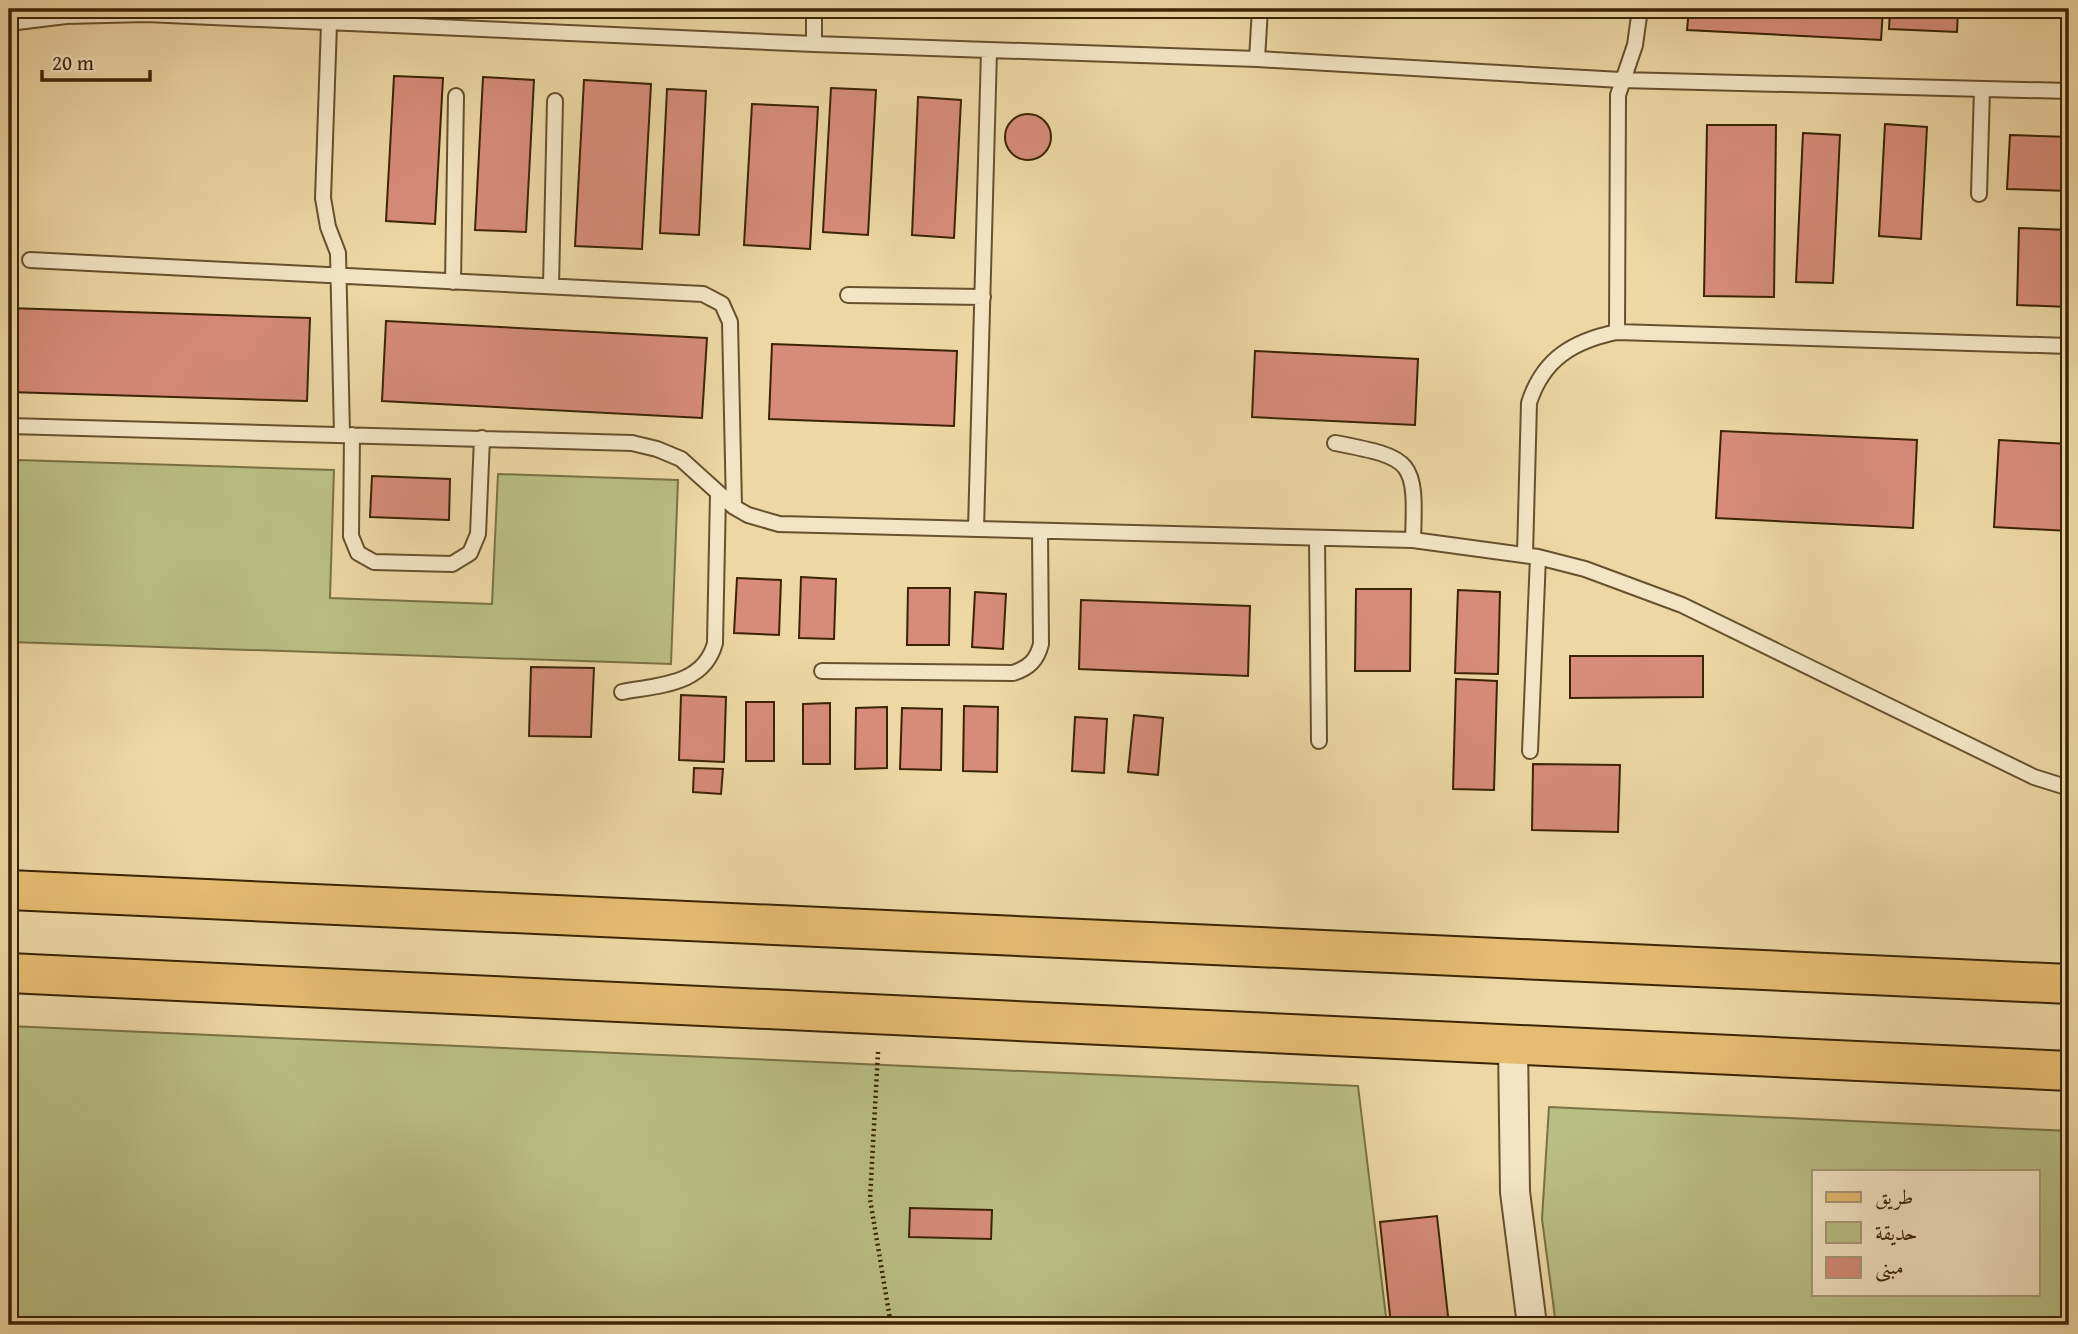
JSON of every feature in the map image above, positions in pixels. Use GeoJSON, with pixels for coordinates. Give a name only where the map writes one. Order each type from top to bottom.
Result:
{"type":"FeatureCollection","features":[{"type":"Feature","properties":{"kind":"main road"},"geometry":{"type":"LineString","coordinates":[[9,890],[2069,984]]}},
{"type":"Feature","properties":{"kind":"main road"},"geometry":{"type":"LineString","coordinates":[[9,973],[2069,1071]]}},
{"type":"Feature","properties":{"kind":"street"},"geometry":{"type":"LineString","coordinates":[[1513,1045],[1515,1192],[1532,1325]]}},
{"type":"Feature","properties":{"kind":"lane"},"geometry":{"type":"LineString","coordinates":[[814,9],[814,44]]}},
{"type":"Feature","properties":{"kind":"lane"},"geometry":{"type":"LineString","coordinates":[[1257,59],[1259,9]]}},
{"type":"Feature","properties":{"kind":"lane"},"geometry":{"type":"LineString","coordinates":[[1617,332],[1618,109],[1622,80],[1635,46],[1640,9]]}},
{"type":"Feature","properties":{"kind":"lane"},"geometry":{"type":"LineString","coordinates":[[9,23],[146,11],[329,24],[989,51],[1257,59],[1622,80],[2069,91]]}},
{"type":"Feature","properties":{"kind":"lane"},"geometry":{"type":"LineString","coordinates":[[329,24],[323,198],[328,227],[338,253],[351,536],[358,554],[374,562],[452,564],[462,560],[475,544],[482,438]]}},
{"type":"Feature","properties":{"kind":"lane"},"geometry":{"type":"LineString","coordinates":[[976,529],[989,51]]}},
{"type":"Feature","properties":{"kind":"lane"},"geometry":{"type":"LineString","coordinates":[[1979,194],[1982,89]]}},
{"type":"Feature","properties":{"kind":"lane"},"geometry":{"type":"LineString","coordinates":[[453,282],[456,96]]}},
{"type":"Feature","properties":{"kind":"lane"},"geometry":{"type":"LineString","coordinates":[[551,286],[555,101]]}},
{"type":"Feature","properties":{"kind":"lane"},"geometry":{"type":"LineString","coordinates":[[30,260],[704,294],[722,304],[730,322],[734,507]]}},
{"type":"Feature","properties":{"kind":"lane"},"geometry":{"type":"LineString","coordinates":[[848,295],[983,297]]}},
{"type":"Feature","properties":{"kind":"lane"},"geometry":{"type":"LineString","coordinates":[[1530,751],[1529,403],[1536,383],[1559,354],[1577,343],[1617,332],[2069,346]]}},
{"type":"Feature","properties":{"kind":"lane"},"geometry":{"type":"LineString","coordinates":[[9,426],[482,438],[645,446],[681,459],[734,507],[748,515],[779,524],[1413,540],[1531,556],[1585,569],[1682,605],[2034,777],[2069,788]]}},
{"type":"Feature","properties":{"kind":"lane"},"geometry":{"type":"LineString","coordinates":[[1335,443],[1381,451],[1403,466],[1415,489],[1413,540]]}},
{"type":"Feature","properties":{"kind":"lane"},"geometry":{"type":"LineString","coordinates":[[622,692],[683,679],[705,666],[712,655],[715,643],[718,494]]}},
{"type":"Feature","properties":{"kind":"lane"},"geometry":{"type":"LineString","coordinates":[[822,671],[1013,673],[1024,670],[1038,654],[1041,644],[1040,531]]}},
{"type":"Feature","properties":{"kind":"lane"},"geometry":{"type":"LineString","coordinates":[[1317,538],[1319,741]]}},
{"type":"Feature","properties":{"kind":"path"},"geometry":{"type":"LineString","coordinates":[[881,1013],[870,1199],[891,1325]]}},
{"type":"Feature","properties":{"kind":"green space"},"geometry":{"type":"Polygon","coordinates":[[[18,460],[334,470],[330,598],[492,604],[498,474],[678,480],[671,664],[11,642],[18,460]]]}},
{"type":"Feature","properties":{"kind":"green space"},"geometry":{"type":"Polygon","coordinates":[[[9,1026],[1358,1086],[1387,1325],[9,1325],[9,1026]]]}},
{"type":"Feature","properties":{"kind":"green space"},"geometry":{"type":"Polygon","coordinates":[[[1549,1107],[2069,1131],[2069,1325],[1556,1325],[1542,1219],[1549,1107]]]}},
{"type":"Feature","properties":{"kind":"building"},"geometry":{"type":"Polygon","coordinates":[[[1452,9],[1561,9],[1561,15],[1452,9]]]}},
{"type":"Feature","properties":{"kind":"building"},"geometry":{"type":"Polygon","coordinates":[[[1689,9],[1883,9],[1881,40],[1687,30],[1689,9]]]}},
{"type":"Feature","properties":{"kind":"building"},"geometry":{"type":"Polygon","coordinates":[[[1890,9],[1958,9],[1957,32],[1889,29],[1890,9]]]}},
{"type":"Feature","properties":{"kind":"building"},"geometry":{"type":"Polygon","coordinates":[[[394,76],[443,78],[435,224],[386,221],[394,76]]]}},
{"type":"Feature","properties":{"kind":"building"},"geometry":{"type":"Polygon","coordinates":[[[483,77],[534,80],[526,232],[475,230],[483,77]]]}},
{"type":"Feature","properties":{"kind":"building"},"geometry":{"type":"Polygon","coordinates":[[[584,80],[651,84],[642,249],[575,246],[584,80]]]}},
{"type":"Feature","properties":{"kind":"building"},"geometry":{"type":"Polygon","coordinates":[[[831,88],[876,90],[868,235],[823,232],[831,88]]]}},
{"type":"Feature","properties":{"kind":"building"},"geometry":{"type":"Polygon","coordinates":[[[667,89],[706,91],[699,235],[660,233],[667,89]]]}},
{"type":"Feature","properties":{"kind":"building"},"geometry":{"type":"Polygon","coordinates":[[[918,97],[961,100],[954,238],[912,235],[918,97]]]}},
{"type":"Feature","properties":{"kind":"building"},"geometry":{"type":"Polygon","coordinates":[[[752,104],[818,107],[810,249],[744,245],[752,104]]]}},
{"type":"Feature","properties":{"kind":"building"},"geometry":{"type":"Polygon","coordinates":[[[1028,114],[1045,120],[1051,137],[1045,154],[1028,160],[1011,154],[1005,137],[1011,120],[1028,114]]]}},
{"type":"Feature","properties":{"kind":"building"},"geometry":{"type":"Polygon","coordinates":[[[1885,124],[1927,127],[1921,239],[1879,236],[1885,124]]]}},
{"type":"Feature","properties":{"kind":"building"},"geometry":{"type":"Polygon","coordinates":[[[1707,125],[1776,125],[1774,297],[1704,296],[1707,125]]]}},
{"type":"Feature","properties":{"kind":"building"},"geometry":{"type":"Polygon","coordinates":[[[1803,133],[1840,135],[1833,283],[1796,282],[1803,133]]]}},
{"type":"Feature","properties":{"kind":"building"},"geometry":{"type":"Polygon","coordinates":[[[2010,135],[2069,137],[2069,191],[2007,189],[2010,135]]]}},
{"type":"Feature","properties":{"kind":"building"},"geometry":{"type":"Polygon","coordinates":[[[2019,228],[2069,230],[2069,307],[2017,305],[2019,228]]]}},
{"type":"Feature","properties":{"kind":"building"},"geometry":{"type":"Polygon","coordinates":[[[9,308],[310,318],[307,401],[9,392],[9,308]]]}},
{"type":"Feature","properties":{"kind":"building"},"geometry":{"type":"Polygon","coordinates":[[[386,321],[707,338],[702,418],[382,401],[386,321]]]}},
{"type":"Feature","properties":{"kind":"building"},"geometry":{"type":"Polygon","coordinates":[[[772,344],[957,351],[954,426],[769,419],[772,344]]]}},
{"type":"Feature","properties":{"kind":"building"},"geometry":{"type":"Polygon","coordinates":[[[1255,351],[1418,359],[1415,425],[1252,417],[1255,351]]]}},
{"type":"Feature","properties":{"kind":"building"},"geometry":{"type":"Polygon","coordinates":[[[1721,431],[1917,440],[1913,528],[1716,518],[1721,431]]]}},
{"type":"Feature","properties":{"kind":"building"},"geometry":{"type":"Polygon","coordinates":[[[1999,440],[2069,444],[2069,531],[1994,527],[1999,440]]]}},
{"type":"Feature","properties":{"kind":"building"},"geometry":{"type":"Polygon","coordinates":[[[372,476],[450,479],[449,520],[370,517],[372,476]]]}},
{"type":"Feature","properties":{"kind":"building"},"geometry":{"type":"Polygon","coordinates":[[[801,577],[836,579],[834,639],[799,638],[801,577]]]}},
{"type":"Feature","properties":{"kind":"building"},"geometry":{"type":"Polygon","coordinates":[[[737,578],[781,580],[779,635],[734,633],[737,578]]]}},
{"type":"Feature","properties":{"kind":"building"},"geometry":{"type":"Polygon","coordinates":[[[908,588],[950,588],[949,645],[907,645],[908,588]]]}},
{"type":"Feature","properties":{"kind":"building"},"geometry":{"type":"Polygon","coordinates":[[[1356,589],[1411,589],[1410,671],[1355,671],[1356,589]]]}},
{"type":"Feature","properties":{"kind":"building"},"geometry":{"type":"Polygon","coordinates":[[[1458,590],[1500,592],[1498,674],[1455,673],[1458,590]]]}},
{"type":"Feature","properties":{"kind":"building"},"geometry":{"type":"Polygon","coordinates":[[[975,592],[1006,594],[1003,649],[972,647],[975,592]]]}},
{"type":"Feature","properties":{"kind":"building"},"geometry":{"type":"Polygon","coordinates":[[[1081,600],[1250,606],[1248,676],[1079,669],[1081,600]]]}},
{"type":"Feature","properties":{"kind":"building"},"geometry":{"type":"Polygon","coordinates":[[[1570,656],[1703,656],[1703,697],[1570,698],[1570,656]]]}},
{"type":"Feature","properties":{"kind":"building"},"geometry":{"type":"Polygon","coordinates":[[[531,667],[594,668],[591,737],[529,736],[531,667]]]}},
{"type":"Feature","properties":{"kind":"building"},"geometry":{"type":"Polygon","coordinates":[[[1456,679],[1497,681],[1494,790],[1453,789],[1456,679]]]}},
{"type":"Feature","properties":{"kind":"building"},"geometry":{"type":"Polygon","coordinates":[[[681,695],[726,697],[724,762],[679,760],[681,695]]]}},
{"type":"Feature","properties":{"kind":"building"},"geometry":{"type":"Polygon","coordinates":[[[746,702],[774,702],[774,761],[746,761],[746,702]]]}},
{"type":"Feature","properties":{"kind":"building"},"geometry":{"type":"Polygon","coordinates":[[[830,703],[830,764],[803,764],[803,704],[830,703]]]}},
{"type":"Feature","properties":{"kind":"building"},"geometry":{"type":"Polygon","coordinates":[[[964,706],[998,707],[997,772],[963,771],[964,706]]]}},
{"type":"Feature","properties":{"kind":"building"},"geometry":{"type":"Polygon","coordinates":[[[887,707],[887,768],[855,769],[856,708],[887,707]]]}},
{"type":"Feature","properties":{"kind":"building"},"geometry":{"type":"Polygon","coordinates":[[[902,708],[942,709],[941,770],[900,769],[902,708]]]}},
{"type":"Feature","properties":{"kind":"building"},"geometry":{"type":"Polygon","coordinates":[[[1134,715],[1163,718],[1158,775],[1128,772],[1134,715]]]}},
{"type":"Feature","properties":{"kind":"building"},"geometry":{"type":"Polygon","coordinates":[[[1075,717],[1107,719],[1104,773],[1072,771],[1075,717]]]}},
{"type":"Feature","properties":{"kind":"building"},"geometry":{"type":"Polygon","coordinates":[[[2069,725],[2069,772],[2067,772],[2069,725]]]}},
{"type":"Feature","properties":{"kind":"building"},"geometry":{"type":"Polygon","coordinates":[[[1533,764],[1620,765],[1618,832],[1532,830],[1533,764]]]}},
{"type":"Feature","properties":{"kind":"building"},"geometry":{"type":"Polygon","coordinates":[[[694,768],[723,769],[721,794],[693,792],[694,768]]]}},
{"type":"Feature","properties":{"kind":"building"},"geometry":{"type":"Polygon","coordinates":[[[910,1208],[992,1210],[991,1239],[909,1237],[910,1208]]]}},
{"type":"Feature","properties":{"kind":"building"},"geometry":{"type":"Polygon","coordinates":[[[1437,1216],[1449,1325],[1391,1325],[1380,1222],[1437,1216]]]}}]}
